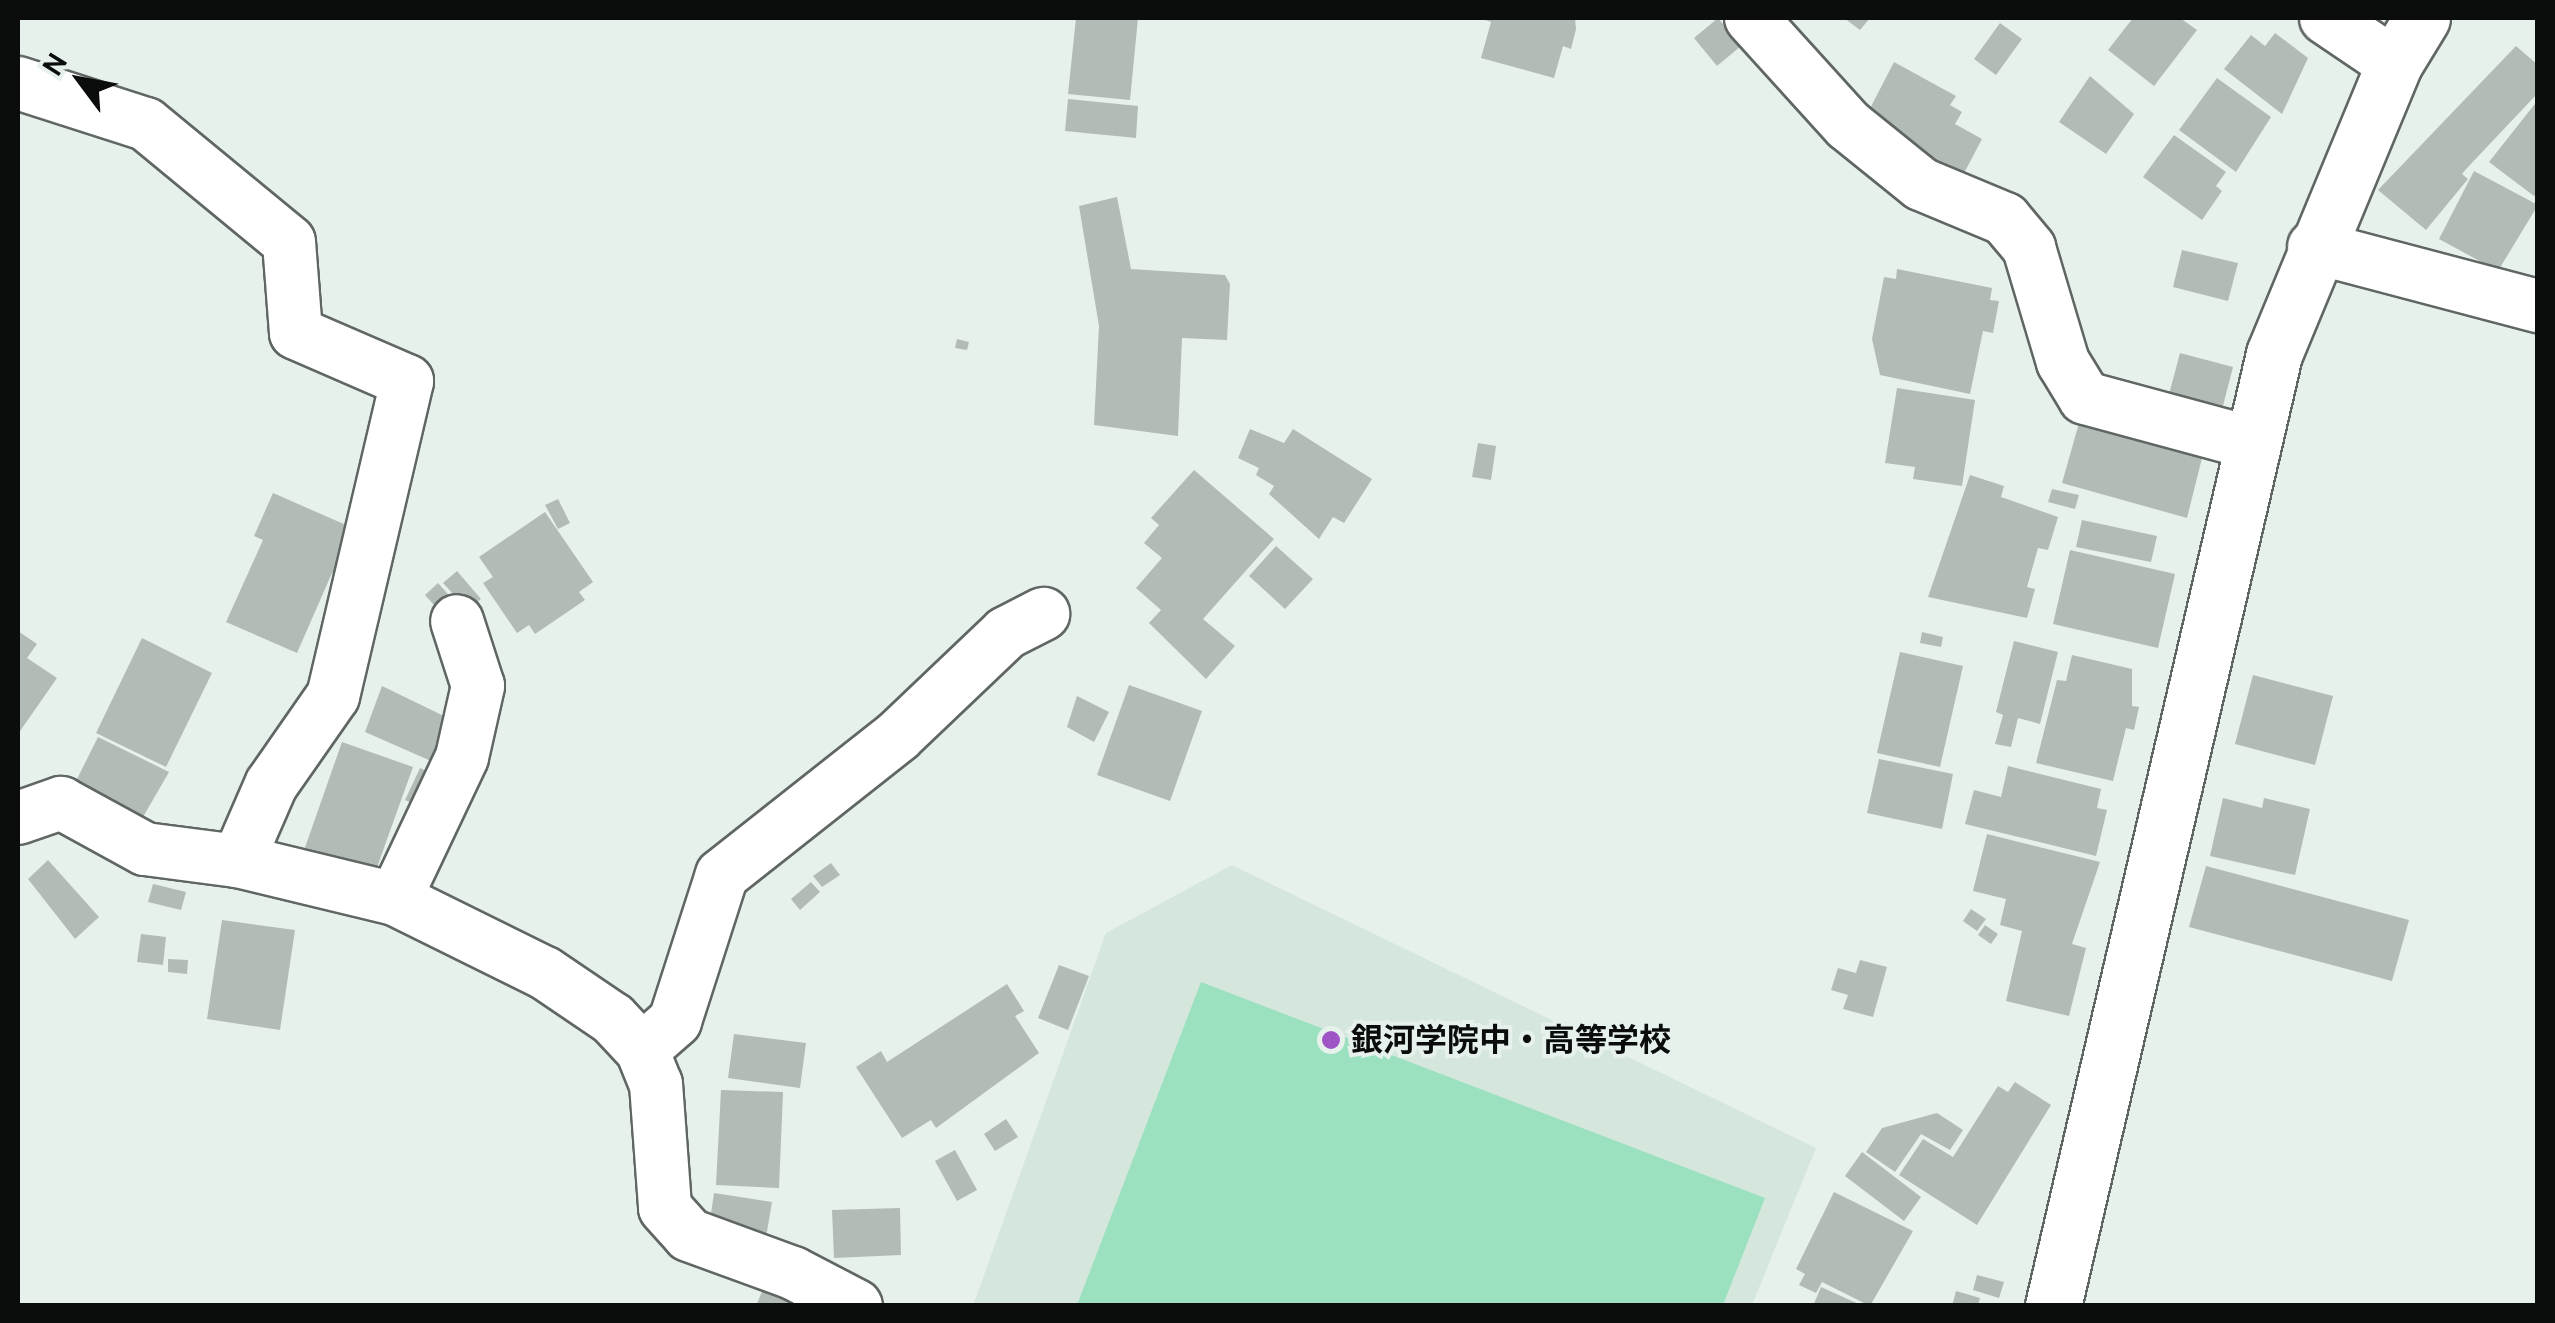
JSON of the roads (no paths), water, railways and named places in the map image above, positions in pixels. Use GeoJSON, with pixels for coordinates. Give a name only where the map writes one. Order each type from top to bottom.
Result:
{"type":"FeatureCollection","features":[{"type":"Feature","properties":{"kind":"street"},"geometry":{"type":"LineString","coordinates":[[1751,18],[1848,125],[1921,184],[2006,219],[2029,248],[2063,362],[2085,398],[2252,443]]}},
{"type":"Feature","properties":{"kind":"street"},"geometry":{"type":"LineString","coordinates":[[2326,18],[2394,64]]}},
{"type":"Feature","properties":{"kind":"street"},"geometry":{"type":"LineString","coordinates":[[2053,1306],[2274,354],[2314,247],[2394,64],[2422,18]]}},
{"type":"Feature","properties":{"kind":"street"},"geometry":{"type":"LineString","coordinates":[[18,83],[146,124],[288,242],[296,333],[407,381],[333,696],[271,786],[238,861]]}},
{"type":"Feature","properties":{"kind":"street"},"geometry":{"type":"LineString","coordinates":[[2314,247],[2538,306]]}},
{"type":"Feature","properties":{"kind":"street"},"geometry":{"type":"LineString","coordinates":[[642,1050],[674,1022],[722,876],[898,736],[1006,633],[1043,614]]}},
{"type":"Feature","properties":{"kind":"street"},"geometry":{"type":"LineString","coordinates":[[395,898],[462,757],[478,686],[457,621]]}},
{"type":"Feature","properties":{"kind":"street"},"geometry":{"type":"LineString","coordinates":[[18,818],[61,803],[146,849],[238,861],[395,898],[545,972],[612,1019],[642,1050],[656,1084],[665,1208],[689,1235],[793,1273],[856,1306]]}},
{"type":"Feature","properties":{"kind":"place","name":"銀河学院中・高等学校"},"geometry":{"type":"Point","coordinates":[1331,1040]}}]}
